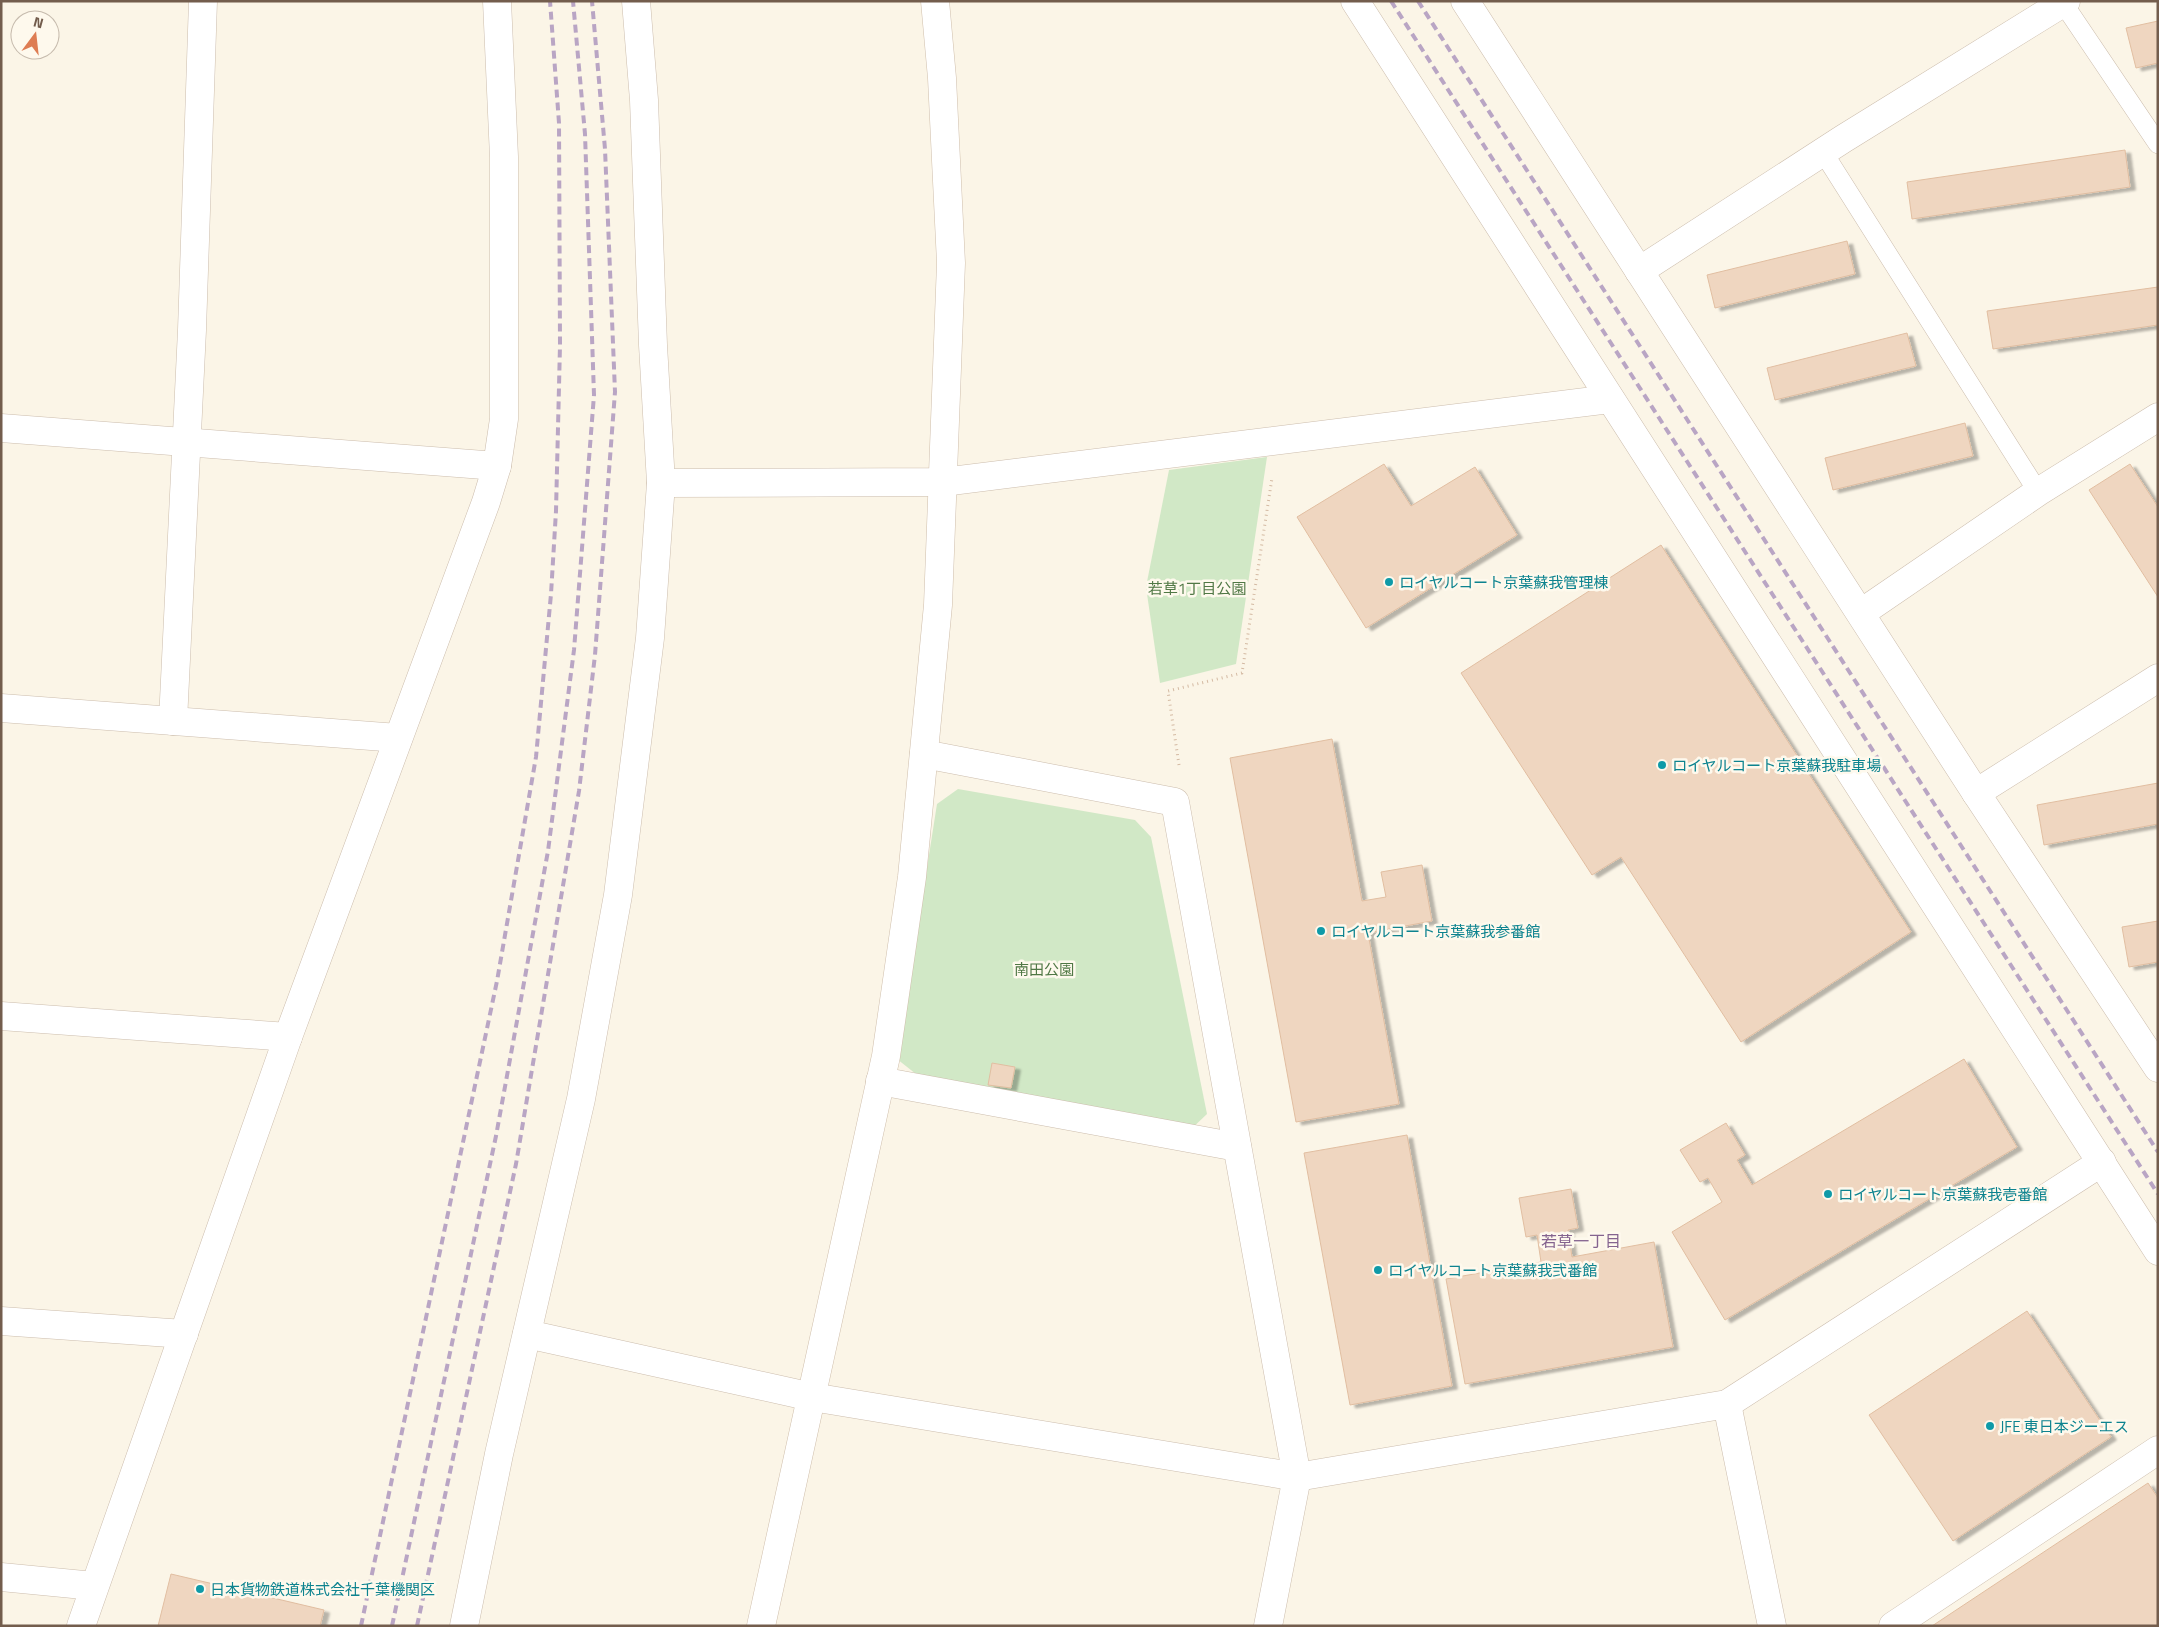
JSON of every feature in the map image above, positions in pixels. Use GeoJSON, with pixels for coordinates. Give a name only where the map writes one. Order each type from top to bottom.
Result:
{"type":"FeatureCollection","features":[{"type":"Feature","properties":{"kind":"street"},"geometry":{"type":"LineString","coordinates":[[174,721],[187,444],[203,1]]}},
{"type":"Feature","properties":{"kind":"street"},"geometry":{"type":"LineString","coordinates":[[81,1626],[288,1037],[486,502],[497,466],[504,419],[504,157],[496,1]]}},
{"type":"Feature","properties":{"kind":"street"},"geometry":{"type":"LineString","coordinates":[[464,1626],[498,1454],[580,1100],[618,895],[650,638],[661,483],[653,345],[644,100],[636,1]]}},
{"type":"Feature","properties":{"kind":"street"},"geometry":{"type":"LineString","coordinates":[[761,1626],[886,1056],[912,877],[938,605],[951,263],[942,78],[935,1]]}},
{"type":"Feature","properties":{"kind":"street"},"geometry":{"type":"LineString","coordinates":[[1355,1],[2158,1251]]}},
{"type":"Feature","properties":{"kind":"street"},"geometry":{"type":"LineString","coordinates":[[1465,1],[1976,792],[2158,1068]]}},
{"type":"Feature","properties":{"kind":"street"},"geometry":{"type":"LineString","coordinates":[[1640,271],[1823,152],[2064,2]]}},
{"type":"Feature","properties":{"kind":"street"},"geometry":{"type":"LineString","coordinates":[[661,483],[943,482],[1610,399]]}},
{"type":"Feature","properties":{"kind":"street"},"geometry":{"type":"LineString","coordinates":[[1861,613],[2038,492],[2158,417]]}},
{"type":"Feature","properties":{"kind":"street"},"geometry":{"type":"LineString","coordinates":[[1,428],[187,444],[497,466]]}},
{"type":"Feature","properties":{"kind":"street"},"geometry":{"type":"LineString","coordinates":[[1976,792],[2158,678]]}},
{"type":"Feature","properties":{"kind":"street"},"geometry":{"type":"LineString","coordinates":[[1,708],[398,738]]}},
{"type":"Feature","properties":{"kind":"street"},"geometry":{"type":"LineString","coordinates":[[924,754],[1175,802],[1297,1478],[1268,1626]]}},
{"type":"Feature","properties":{"kind":"street"},"geometry":{"type":"LineString","coordinates":[[1,1016],[288,1037]]}},
{"type":"Feature","properties":{"kind":"street"},"geometry":{"type":"LineString","coordinates":[[880,1081],[1237,1147]]}},
{"type":"Feature","properties":{"kind":"street"},"geometry":{"type":"LineString","coordinates":[[527,1334],[812,1396],[1297,1478],[1727,1404],[2102,1162]]}},
{"type":"Feature","properties":{"kind":"street"},"geometry":{"type":"LineString","coordinates":[[1,1321],[184,1334]]}},
{"type":"Feature","properties":{"kind":"street"},"geometry":{"type":"LineString","coordinates":[[1727,1404],[1772,1626]]}},
{"type":"Feature","properties":{"kind":"street"},"geometry":{"type":"LineString","coordinates":[[1894,1626],[2158,1450]]}},
{"type":"Feature","properties":{"kind":"street"},"geometry":{"type":"LineString","coordinates":[[1,1578],[94,1586]]}},
{"type":"Feature","properties":{"kind":"lane"},"geometry":{"type":"LineString","coordinates":[[2064,2],[2150,117],[2158,144]]}},
{"type":"Feature","properties":{"kind":"lane"},"geometry":{"type":"LineString","coordinates":[[1823,152],[2038,492]]}},
{"type":"Feature","properties":{"kind":"path"},"geometry":{"type":"LineString","coordinates":[[1175,802],[1182,786],[1168,691],[1242,673],[1278,440]]}},
{"type":"Feature","properties":{"kind":"green space","name":"若草1丁目公園"},"geometry":{"type":"Polygon","coordinates":[[[1267,457],[1236,664],[1160,683],[1146,587],[1169,470],[1267,457]]]}},
{"type":"Feature","properties":{"kind":"green space","name":"南田公園"},"geometry":{"type":"Polygon","coordinates":[[[958,789],[1135,820],[1151,837],[1207,1114],[1187,1133],[921,1078],[897,1059],[937,804],[958,789]]]}},
{"type":"Feature","properties":{"kind":"building"},"geometry":{"type":"Polygon","coordinates":[[[2158,21],[2158,63],[2136,68],[2126,28],[2158,21]]]}},
{"type":"Feature","properties":{"kind":"building"},"geometry":{"type":"Polygon","coordinates":[[[2125,150],[2130,187],[1912,219],[1907,182],[2125,150]]]}},
{"type":"Feature","properties":{"kind":"building"},"geometry":{"type":"Polygon","coordinates":[[[1847,241],[1855,274],[1715,308],[1707,275],[1847,241]]]}},
{"type":"Feature","properties":{"kind":"building"},"geometry":{"type":"Polygon","coordinates":[[[2158,287],[2158,325],[1993,349],[1987,311],[2158,287]]]}},
{"type":"Feature","properties":{"kind":"building"},"geometry":{"type":"Polygon","coordinates":[[[1907,333],[1916,366],[1775,400],[1767,368],[1907,333]]]}},
{"type":"Feature","properties":{"kind":"building"},"geometry":{"type":"Polygon","coordinates":[[[1965,423],[1973,456],[1833,490],[1825,458],[1965,423]]]}},
{"type":"Feature","properties":{"kind":"building","name":"ロイヤルコート京葉蘇我管理棟"},"geometry":{"type":"Polygon","coordinates":[[[1384,464],[1411,506],[1475,467],[1517,535],[1366,628],[1297,517],[1384,464]]]}},
{"type":"Feature","properties":{"kind":"building"},"geometry":{"type":"Polygon","coordinates":[[[2130,464],[2158,507],[2158,597],[2089,490],[2130,464]]]}},
{"type":"Feature","properties":{"kind":"building","name":"ロイヤルコート京葉蘇我駐車場"},"geometry":{"type":"Polygon","coordinates":[[[1661,545],[1911,932],[1741,1042],[1621,857],[1592,875],[1461,673],[1661,545]]]}},
{"type":"Feature","properties":{"kind":"building","name":"ロイヤルコート京葉蘇我参番館"},"geometry":{"type":"Polygon","coordinates":[[[1332,739],[1362,901],[1386,897],[1381,872],[1422,865],[1432,921],[1368,933],[1399,1104],[1296,1122],[1230,758],[1332,739]]]}},
{"type":"Feature","properties":{"kind":"building"},"geometry":{"type":"Polygon","coordinates":[[[2158,783],[2158,824],[2044,845],[2037,805],[2158,783]]]}},
{"type":"Feature","properties":{"kind":"building"},"geometry":{"type":"Polygon","coordinates":[[[2158,921],[2158,962],[2129,967],[2122,927],[2158,921]]]}},
{"type":"Feature","properties":{"kind":"building","name":"ロイヤルコート京葉蘇我壱番館"},"geometry":{"type":"Polygon","coordinates":[[[1964,1059],[2017,1147],[1725,1320],[1672,1232],[1722,1202],[1708,1178],[1700,1182],[1680,1150],[1726,1123],[1745,1155],[1737,1160],[1752,1185],[1964,1059]]]}},
{"type":"Feature","properties":{"kind":"building"},"geometry":{"type":"Polygon","coordinates":[[[992,1063],[1015,1067],[1011,1088],[988,1085],[992,1063]]]}},
{"type":"Feature","properties":{"kind":"building","name":"ロイヤルコート京葉蘇我弐番館"},"geometry":{"type":"Polygon","coordinates":[[[1407,1135],[1452,1386],[1350,1405],[1304,1153],[1407,1135]]]}},
{"type":"Feature","properties":{"kind":"building","name":"ロイヤルコート京葉蘇我弐番館"},"geometry":{"type":"Polygon","coordinates":[[[1571,1189],[1578,1228],[1568,1230],[1572,1257],[1654,1242],[1673,1347],[1465,1384],[1446,1279],[1541,1262],[1537,1235],[1526,1237],[1519,1198],[1571,1189]]]}},
{"type":"Feature","properties":{"kind":"building","name":"JFE 東日本ジーエス"},"geometry":{"type":"Polygon","coordinates":[[[2027,1311],[2111,1437],[1953,1541],[1869,1415],[2027,1311]]]}},
{"type":"Feature","properties":{"kind":"building"},"geometry":{"type":"Polygon","coordinates":[[[2148,1483],[2158,1498],[2158,1626],[1932,1626],[2148,1483]]]}},
{"type":"Feature","properties":{"kind":"building","name":"日本貨物鉄道株式会社千葉機関区"},"geometry":{"type":"Polygon","coordinates":[[[171,1574],[324,1610],[320,1626],[158,1626],[171,1574]]]}},
{"type":"Feature","properties":{"kind":"railway"},"geometry":{"type":"LineString","coordinates":[[361,1626],[497,981],[536,757],[551,594],[556,511],[560,345],[559,123],[550,1]]}},
{"type":"Feature","properties":{"kind":"railway"},"geometry":{"type":"LineString","coordinates":[[392,1626],[496,1136],[548,851],[574,650],[594,395],[585,134],[573,1]]}},
{"type":"Feature","properties":{"kind":"railway"},"geometry":{"type":"LineString","coordinates":[[417,1626],[516,1164],[579,791],[595,655],[615,392],[605,149],[592,1]]}},
{"type":"Feature","properties":{"kind":"railway"},"geometry":{"type":"LineString","coordinates":[[1391,1],[2158,1194]]}},
{"type":"Feature","properties":{"kind":"railway"},"geometry":{"type":"LineString","coordinates":[[1418,1],[2158,1152]]}},
{"type":"Feature","properties":{"kind":"place","name":"ロイヤルコート京葉蘇我管理棟"},"geometry":{"type":"Point","coordinates":[1389,582]}},
{"type":"Feature","properties":{"kind":"place","name":"ロイヤルコート京葉蘇我駐車場"},"geometry":{"type":"Point","coordinates":[1662,765]}},
{"type":"Feature","properties":{"kind":"place","name":"ロイヤルコート京葉蘇我参番館"},"geometry":{"type":"Point","coordinates":[1321,931]}},
{"type":"Feature","properties":{"kind":"place","name":"ロイヤルコート京葉蘇我壱番館"},"geometry":{"type":"Point","coordinates":[1828,1194]}},
{"type":"Feature","properties":{"kind":"place","name":"ロイヤルコート京葉蘇我弐番館"},"geometry":{"type":"Point","coordinates":[1378,1270]}},
{"type":"Feature","properties":{"kind":"place","name":"JFE 東日本ジーエス"},"geometry":{"type":"Point","coordinates":[1990,1426]}},
{"type":"Feature","properties":{"kind":"place","name":"日本貨物鉄道株式会社千葉機関区"},"geometry":{"type":"Point","coordinates":[200,1589]}},
{"type":"Feature","properties":{"kind":"district","name":"若草一丁目"},"geometry":{"type":"Point","coordinates":[1581,1241]}}]}
